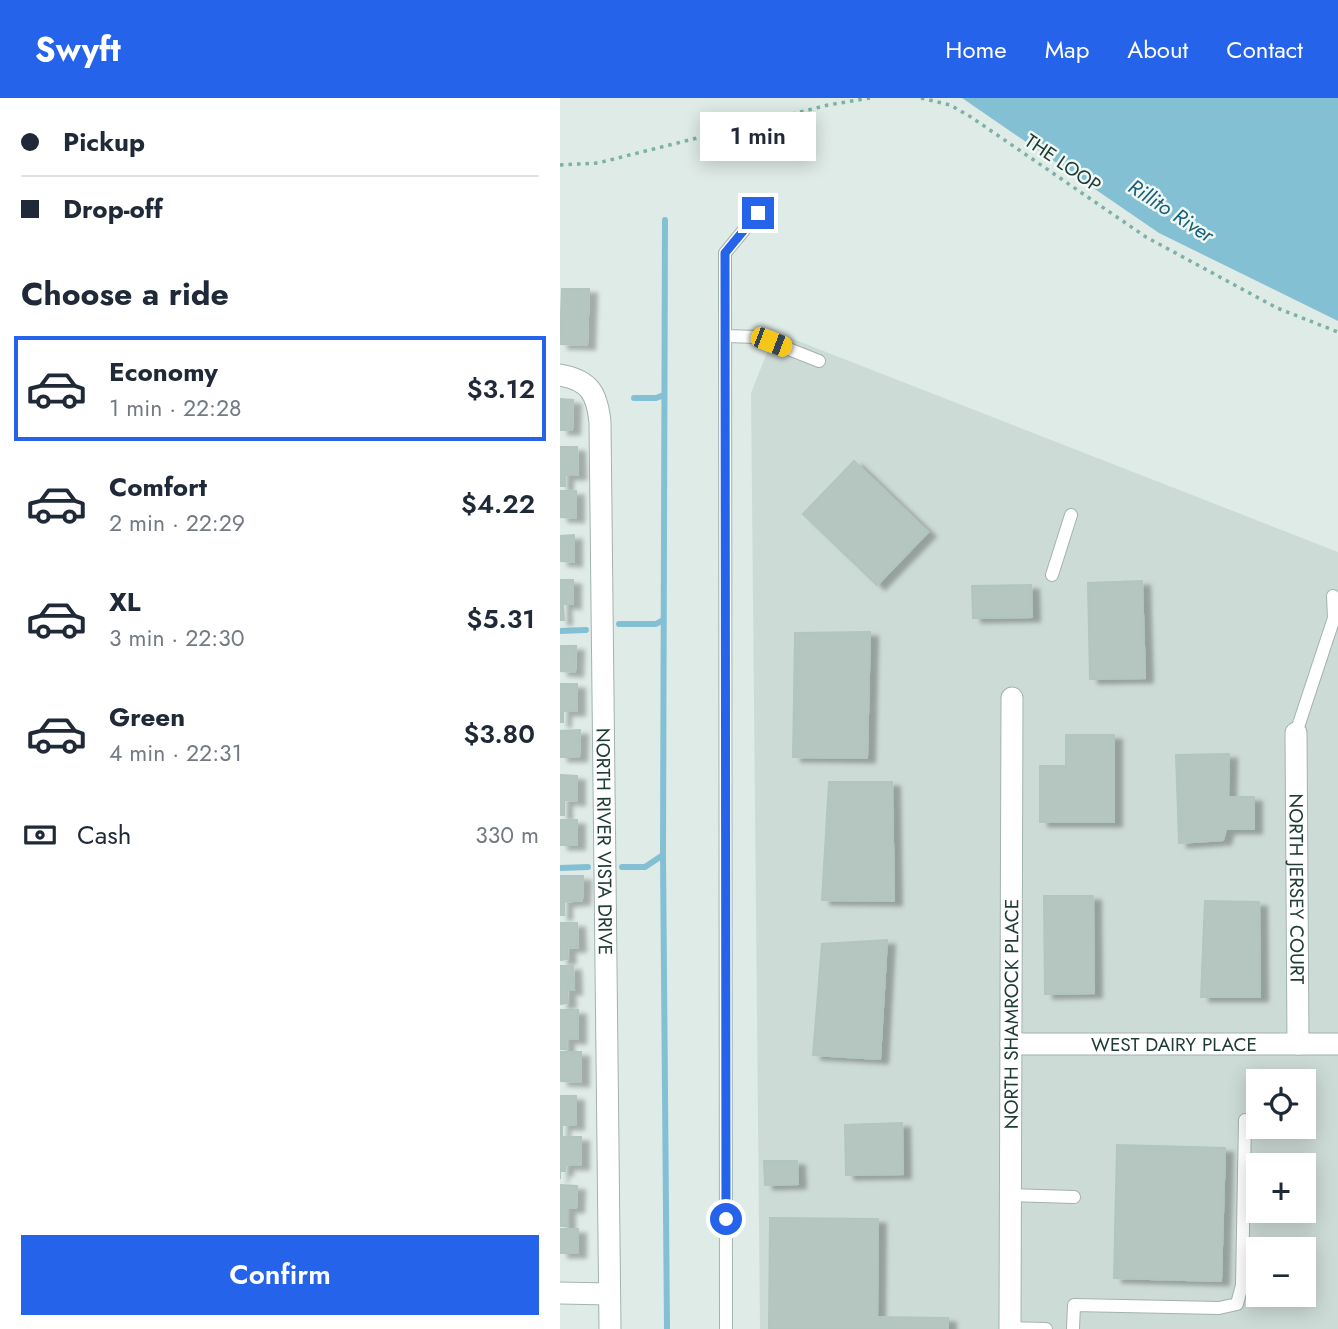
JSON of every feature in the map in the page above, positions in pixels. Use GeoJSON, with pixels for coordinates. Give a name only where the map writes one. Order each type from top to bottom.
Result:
{"type":"FeatureCollection","features":[{"type":"Feature","properties":{"kind":"street","name":"NORTH RIVER VISTA DRIVE"},"geometry":{"type":"LineString","coordinates":[[561,376],[582,382],[594,380],[600,422],[610,1329]]}},
{"type":"Feature","properties":{"kind":"street","name":"NORTH SHAMROCK PLACE"},"geometry":{"type":"LineString","coordinates":[[1010,1329],[1012,698]]}},
{"type":"Feature","properties":{"kind":"street","name":"NORTH JERSEY COURT"},"geometry":{"type":"LineString","coordinates":[[1296,733],[1298,1044]]}},
{"type":"Feature","properties":{"kind":"street","name":"WEST DAIRY PLACE"},"geometry":{"type":"LineString","coordinates":[[1011,1044],[1338,1044]]}},
{"type":"Feature","properties":{"kind":"street"},"geometry":{"type":"LineString","coordinates":[[560,1293],[609,1294]]}},
{"type":"Feature","properties":{"kind":"lane"},"geometry":{"type":"LineString","coordinates":[[726,1329],[725,253],[758,213]]}},
{"type":"Feature","properties":{"kind":"lane"},"geometry":{"type":"LineString","coordinates":[[725,336],[758,337],[819,361]]}},
{"type":"Feature","properties":{"kind":"lane"},"geometry":{"type":"LineString","coordinates":[[1052,575],[1071,515]]}},
{"type":"Feature","properties":{"kind":"lane"},"geometry":{"type":"LineString","coordinates":[[1296,733],[1334,618],[1333,596]]}},
{"type":"Feature","properties":{"kind":"lane"},"geometry":{"type":"LineString","coordinates":[[1073,1329],[1074,1305],[1219,1308],[1237,1304],[1242,1285],[1245,1120]]}},
{"type":"Feature","properties":{"kind":"lane"},"geometry":{"type":"LineString","coordinates":[[1010,1195],[1074,1197]]}},
{"type":"Feature","properties":{"kind":"lane"},"geometry":{"type":"LineString","coordinates":[[1010,1329],[1046,1329]]}},
{"type":"Feature","properties":{"kind":"path"},"geometry":{"type":"LineString","coordinates":[[560,165],[598,163],[828,105],[870,98]]}},
{"type":"Feature","properties":{"kind":"path","name":"THE LOOP"},"geometry":{"type":"LineString","coordinates":[[921,98],[950,105],[971,117],[1146,237],[1277,308],[1338,332]]}},
{"type":"Feature","properties":{"kind":"shaded area"},"geometry":{"type":"Polygon","coordinates":[[[775,332],[1338,552],[1338,1329],[760,1329],[751,393],[775,332]]]}},
{"type":"Feature","properties":{"kind":"water","name":"Rillito River"},"geometry":{"type":"Polygon","coordinates":[[[962,98],[1338,98],[1338,321],[1159,233],[962,98]]]}},
{"type":"Feature","properties":{"kind":"building"},"geometry":{"type":"Polygon","coordinates":[[[562,289],[589,289],[587,345],[560,344],[562,289]]]}},
{"type":"Feature","properties":{"kind":"building"},"geometry":{"type":"Polygon","coordinates":[[[560,399],[573,400],[572,430],[560,430],[560,399]]]}},
{"type":"Feature","properties":{"kind":"building"},"geometry":{"type":"Polygon","coordinates":[[[560,447],[577,447],[578,475],[565,475],[565,486],[560,486],[560,447]]]}},
{"type":"Feature","properties":{"kind":"building"},"geometry":{"type":"Polygon","coordinates":[[[854,461],[928,532],[877,585],[803,514],[854,461]]]}},
{"type":"Feature","properties":{"kind":"building"},"geometry":{"type":"Polygon","coordinates":[[[560,491],[576,491],[576,518],[560,517],[560,491]]]}},
{"type":"Feature","properties":{"kind":"building"},"geometry":{"type":"Polygon","coordinates":[[[574,535],[574,562],[560,561],[560,536],[574,535]]]}},
{"type":"Feature","properties":{"kind":"building"},"geometry":{"type":"Polygon","coordinates":[[[560,580],[573,580],[573,604],[563,604],[564,620],[560,620],[560,580]]]}},
{"type":"Feature","properties":{"kind":"building"},"geometry":{"type":"Polygon","coordinates":[[[1142,581],[1145,678],[1090,679],[1088,583],[1142,581]]]}},
{"type":"Feature","properties":{"kind":"building"},"geometry":{"type":"Polygon","coordinates":[[[1031,585],[1032,617],[973,618],[972,586],[1031,585]]]}},
{"type":"Feature","properties":{"kind":"building"},"geometry":{"type":"Polygon","coordinates":[[[870,632],[867,758],[793,757],[795,633],[870,632]]]}},
{"type":"Feature","properties":{"kind":"building"},"geometry":{"type":"Polygon","coordinates":[[[560,646],[576,646],[575,672],[560,671],[560,646]]]}},
{"type":"Feature","properties":{"kind":"building"},"geometry":{"type":"Polygon","coordinates":[[[560,684],[577,684],[577,711],[563,711],[563,722],[560,722],[560,684]]]}},
{"type":"Feature","properties":{"kind":"building"},"geometry":{"type":"Polygon","coordinates":[[[580,730],[579,757],[560,757],[560,731],[580,730]]]}},
{"type":"Feature","properties":{"kind":"building"},"geometry":{"type":"Polygon","coordinates":[[[1066,735],[1114,735],[1114,822],[1040,822],[1040,766],[1066,766],[1066,735]]]}},
{"type":"Feature","properties":{"kind":"building"},"geometry":{"type":"Polygon","coordinates":[[[1229,754],[1228,797],[1254,797],[1254,829],[1226,829],[1223,840],[1179,843],[1176,755],[1229,754]]]}},
{"type":"Feature","properties":{"kind":"building"},"geometry":{"type":"Polygon","coordinates":[[[560,775],[577,776],[577,801],[564,800],[564,815],[560,815],[560,775]]]}},
{"type":"Feature","properties":{"kind":"building"},"geometry":{"type":"Polygon","coordinates":[[[829,782],[892,782],[894,901],[822,900],[829,782]]]}},
{"type":"Feature","properties":{"kind":"building"},"geometry":{"type":"Polygon","coordinates":[[[560,820],[577,820],[577,845],[560,845],[560,820]]]}},
{"type":"Feature","properties":{"kind":"building"},"geometry":{"type":"Polygon","coordinates":[[[560,876],[583,876],[582,900],[564,902],[564,915],[560,915],[560,876]]]}},
{"type":"Feature","properties":{"kind":"building"},"geometry":{"type":"Polygon","coordinates":[[[1044,896],[1093,896],[1094,993],[1045,994],[1044,896]]]}},
{"type":"Feature","properties":{"kind":"building"},"geometry":{"type":"Polygon","coordinates":[[[1205,901],[1259,902],[1260,997],[1201,997],[1205,901]]]}},
{"type":"Feature","properties":{"kind":"building"},"geometry":{"type":"Polygon","coordinates":[[[560,923],[577,923],[578,947],[567,948],[568,959],[560,960],[560,923]]]}},
{"type":"Feature","properties":{"kind":"building"},"geometry":{"type":"Polygon","coordinates":[[[887,940],[880,1059],[813,1055],[822,944],[887,940]]]}},
{"type":"Feature","properties":{"kind":"building"},"geometry":{"type":"Polygon","coordinates":[[[560,966],[573,966],[574,990],[567,990],[568,1003],[560,1004],[560,966]]]}},
{"type":"Feature","properties":{"kind":"building"},"geometry":{"type":"Polygon","coordinates":[[[560,1010],[578,1010],[578,1039],[566,1039],[566,1049],[560,1049],[560,1010]]]}},
{"type":"Feature","properties":{"kind":"building"},"geometry":{"type":"Polygon","coordinates":[[[560,1052],[581,1052],[581,1082],[560,1081],[560,1052]]]}},
{"type":"Feature","properties":{"kind":"building"},"geometry":{"type":"Polygon","coordinates":[[[560,1096],[576,1096],[576,1125],[562,1125],[562,1135],[560,1135],[560,1096]]]}},
{"type":"Feature","properties":{"kind":"building"},"geometry":{"type":"Polygon","coordinates":[[[902,1123],[903,1174],[846,1175],[845,1125],[902,1123]]]}},
{"type":"Feature","properties":{"kind":"building"},"geometry":{"type":"Polygon","coordinates":[[[560,1137],[581,1137],[581,1165],[565,1165],[565,1171],[560,1171],[560,1137]]]}},
{"type":"Feature","properties":{"kind":"building"},"geometry":{"type":"Polygon","coordinates":[[[1117,1145],[1225,1148],[1221,1281],[1114,1278],[1117,1145]]]}},
{"type":"Feature","properties":{"kind":"building"},"geometry":{"type":"Polygon","coordinates":[[[764,1161],[797,1161],[798,1184],[765,1185],[764,1161]]]}},
{"type":"Feature","properties":{"kind":"building"},"geometry":{"type":"Polygon","coordinates":[[[560,1185],[577,1186],[576,1208],[567,1208],[567,1226],[560,1226],[560,1185]]]}},
{"type":"Feature","properties":{"kind":"building"},"geometry":{"type":"Polygon","coordinates":[[[770,1218],[878,1219],[877,1317],[948,1318],[948,1329],[769,1329],[770,1218]]]}},
{"type":"Feature","properties":{"kind":"building"},"geometry":{"type":"Polygon","coordinates":[[[560,1229],[578,1229],[578,1253],[560,1253],[560,1229]]]}},
{"type":"Feature","properties":{"kind":"waterway"},"geometry":{"type":"LineString","coordinates":[[665,220],[663,855],[667,1329]]}},
{"type":"Feature","properties":{"kind":"waterway"},"geometry":{"type":"LineString","coordinates":[[634,398],[656,398],[664,395]]}},
{"type":"Feature","properties":{"kind":"waterway"},"geometry":{"type":"LineString","coordinates":[[619,624],[656,624],[663,620]]}},
{"type":"Feature","properties":{"kind":"waterway"},"geometry":{"type":"LineString","coordinates":[[560,631],[586,630]]}},
{"type":"Feature","properties":{"kind":"waterway"},"geometry":{"type":"LineString","coordinates":[[622,867],[645,867],[663,855]]}},
{"type":"Feature","properties":{"kind":"waterway"},"geometry":{"type":"LineString","coordinates":[[560,868],[588,867]]}},
{"type":"Feature","properties":{"kind":"route"},"geometry":{"type":"LineString","coordinates":[[726,1219],[725,253],[758,213]]}}]}
